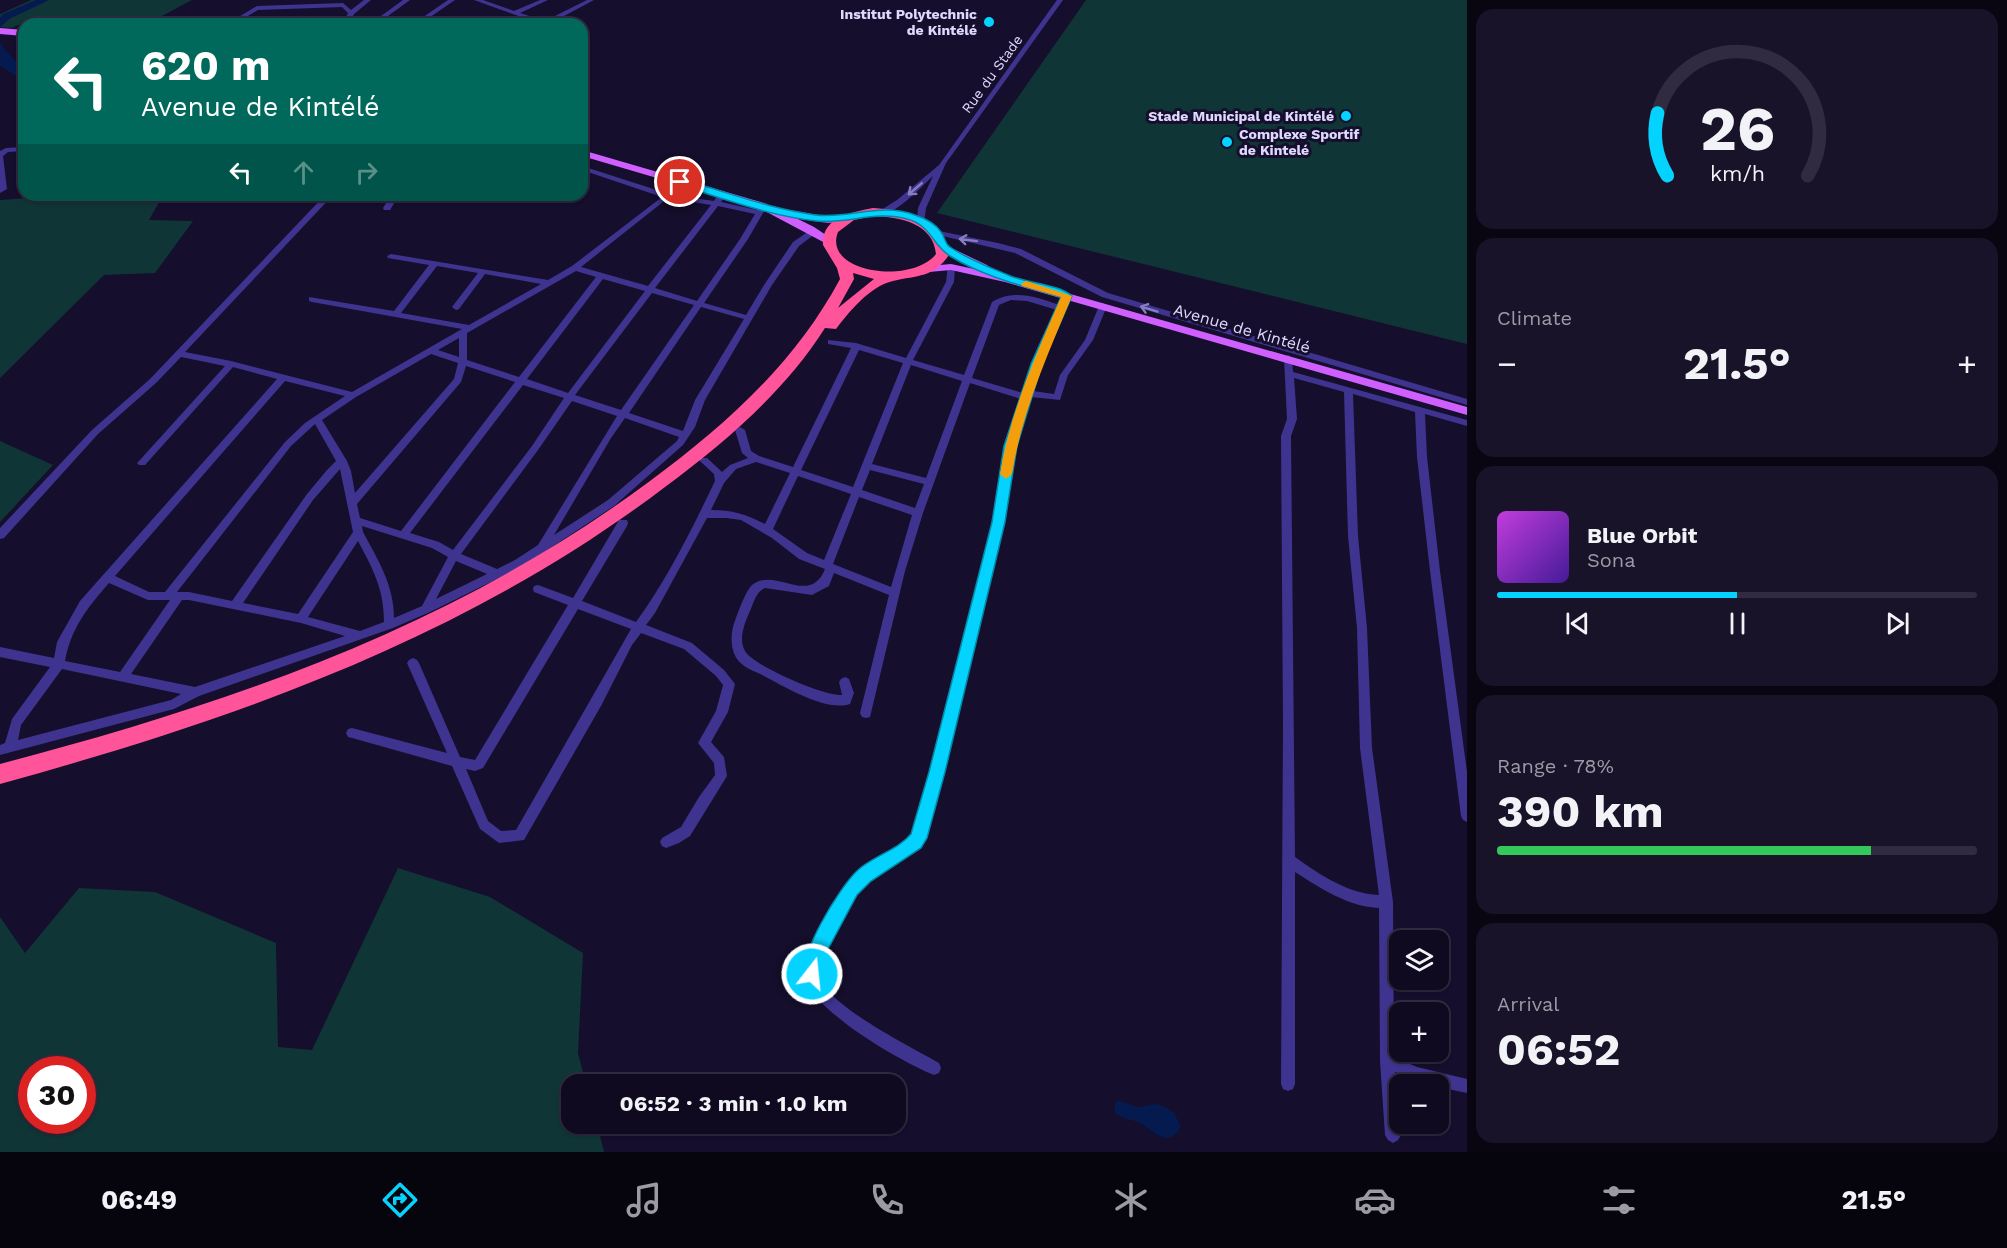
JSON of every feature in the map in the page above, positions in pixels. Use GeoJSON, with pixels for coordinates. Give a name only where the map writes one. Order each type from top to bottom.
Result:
{"type":"FeatureCollection","features":[{"type":"Feature","properties":{"kind":"highway"},"geometry":{"type":"LineString","coordinates":[[884,212],[910,216],[937,232],[943,247],[942,255],[929,269],[904,277],[864,273],[843,264],[832,253],[829,241],[831,232],[837,225],[864,213],[884,212]]}},
{"type":"Feature","properties":{"kind":"highway"},"geometry":{"type":"LineString","coordinates":[[0,774],[92,750],[195,718],[286,686],[444,615],[577,540],[671,475],[721,434],[771,387],[832,308],[848,279],[843,264]]}},
{"type":"Feature","properties":{"kind":"highway"},"geometry":{"type":"LineString","coordinates":[[0,786],[76,766],[286,697],[328,680],[474,611],[559,564],[623,523],[740,430],[797,370],[842,312],[872,286],[889,277]]}},
{"type":"Feature","properties":{"kind":"main road"},"geometry":{"type":"LineString","coordinates":[[0,31],[18,32]]}},
{"type":"Feature","properties":{"kind":"main road"},"geometry":{"type":"LineString","coordinates":[[588,155],[723,194],[815,231],[829,241]]}},
{"type":"Feature","properties":{"kind":"main road"},"geometry":{"type":"LineString","coordinates":[[764,210],[824,219],[847,219]]}},
{"type":"Feature","properties":{"kind":"main road","name":"Avenue de Kintélé"},"geometry":{"type":"LineString","coordinates":[[943,247],[1007,279]]}},
{"type":"Feature","properties":{"kind":"main road","name":"Avenue de Kintélé"},"geometry":{"type":"LineString","coordinates":[[929,269],[951,267],[1007,279],[1467,411]]}},
{"type":"Feature","properties":{"kind":"street"},"geometry":{"type":"LineString","coordinates":[[349,18],[351,13],[368,0]]}},
{"type":"Feature","properties":{"kind":"street"},"geometry":{"type":"LineString","coordinates":[[382,18],[407,0]]}},
{"type":"Feature","properties":{"kind":"street"},"geometry":{"type":"LineString","coordinates":[[425,18],[452,0]]}},
{"type":"Feature","properties":{"kind":"street"},"geometry":{"type":"LineString","coordinates":[[477,0],[529,18]]}},
{"type":"Feature","properties":{"kind":"street"},"geometry":{"type":"LineString","coordinates":[[488,3],[497,0]]}},
{"type":"Feature","properties":{"kind":"street"},"geometry":{"type":"LineString","coordinates":[[514,13],[545,0]]}},
{"type":"Feature","properties":{"kind":"street"},"geometry":{"type":"LineString","coordinates":[[554,18],[591,0]]}},
{"type":"Feature","properties":{"kind":"street","name":"Rue du Stade"},"geometry":{"type":"LineString","coordinates":[[921,221],[922,208],[943,163],[1060,0]]}},
{"type":"Feature","properties":{"kind":"street"},"geometry":{"type":"LineString","coordinates":[[240,18],[257,8],[345,2],[351,13]]}},
{"type":"Feature","properties":{"kind":"street"},"geometry":{"type":"LineString","coordinates":[[0,191],[3,189],[0,156],[6,150],[18,149]]}},
{"type":"Feature","properties":{"kind":"street","name":"Rue du Stade"},"geometry":{"type":"LineString","coordinates":[[884,212],[900,202],[943,163]]}},
{"type":"Feature","properties":{"kind":"street"},"geometry":{"type":"LineString","coordinates":[[542,548],[623,415],[764,210],[667,196],[588,170]]}},
{"type":"Feature","properties":{"kind":"street"},"geometry":{"type":"LineString","coordinates":[[167,597],[288,444],[317,419],[353,395],[575,268],[667,196],[680,182]]}},
{"type":"Feature","properties":{"kind":"street"},"geometry":{"type":"LineString","coordinates":[[426,609],[454,556],[649,289],[723,194]]}},
{"type":"Feature","properties":{"kind":"street"},"geometry":{"type":"LineString","coordinates":[[0,535],[95,432],[179,354],[323,201]]}},
{"type":"Feature","properties":{"kind":"street"},"geometry":{"type":"LineString","coordinates":[[387,207],[391,201]]}},
{"type":"Feature","properties":{"kind":"street"},"geometry":{"type":"LineString","coordinates":[[5,749],[174,704],[195,692],[389,625],[498,574],[542,548],[627,491],[680,443],[686,435],[700,400],[794,247],[815,231]]}},
{"type":"Feature","properties":{"kind":"street"},"geometry":{"type":"LineString","coordinates":[[937,232],[1018,250],[1087,288],[1116,299],[1467,402]]}},
{"type":"Feature","properties":{"kind":"street"},"geometry":{"type":"LineString","coordinates":[[391,256],[550,283]]}},
{"type":"Feature","properties":{"kind":"street"},"geometry":{"type":"LineString","coordinates":[[395,315],[435,263]]}},
{"type":"Feature","properties":{"kind":"street"},"geometry":{"type":"LineString","coordinates":[[846,682],[848,693],[846,700],[839,703],[823,699],[747,662],[738,652],[736,641],[741,618],[757,587],[765,584],[812,591],[822,586],[856,492],[908,362],[950,282],[951,267]]}},
{"type":"Feature","properties":{"kind":"street"},"geometry":{"type":"LineString","coordinates":[[575,268],[749,318]]}},
{"type":"Feature","properties":{"kind":"street"},"geometry":{"type":"LineString","coordinates":[[456,307],[483,272]]}},
{"type":"Feature","properties":{"kind":"street"},"geometry":{"type":"LineString","coordinates":[[403,535],[601,276]]}},
{"type":"Feature","properties":{"kind":"street"},"geometry":{"type":"LineString","coordinates":[[866,713],[895,593],[918,513],[995,304],[1016,296],[1060,308]]}},
{"type":"Feature","properties":{"kind":"street"},"geometry":{"type":"LineString","coordinates":[[934,1068],[868,1030],[832,1006],[814,985],[812,974],[819,948],[851,889],[865,875],[915,843],[919,838],[967,654],[1000,514],[1010,446],[1060,308],[1067,296]]}},
{"type":"Feature","properties":{"kind":"street"},"geometry":{"type":"LineString","coordinates":[[312,299],[467,331]]}},
{"type":"Feature","properties":{"kind":"street"},"geometry":{"type":"LineString","coordinates":[[831,342],[856,346],[966,380],[1027,395],[1057,398],[1065,375],[1089,340],[1103,306]]}},
{"type":"Feature","properties":{"kind":"street"},"geometry":{"type":"LineString","coordinates":[[354,501],[458,380],[467,331]]}},
{"type":"Feature","properties":{"kind":"street"},"geometry":{"type":"LineString","coordinates":[[767,530],[856,346]]}},
{"type":"Feature","properties":{"kind":"street"},"geometry":{"type":"LineString","coordinates":[[431,351],[686,435]]}},
{"type":"Feature","properties":{"kind":"street"},"geometry":{"type":"LineString","coordinates":[[179,354],[231,364],[353,395]]}},
{"type":"Feature","properties":{"kind":"street"},"geometry":{"type":"LineString","coordinates":[[1288,358],[1292,419],[1286,436],[1290,723],[1288,1084]]}},
{"type":"Feature","properties":{"kind":"street"},"geometry":{"type":"LineString","coordinates":[[142,464],[231,364]]}},
{"type":"Feature","properties":{"kind":"street"},"geometry":{"type":"LineString","coordinates":[[1288,373],[1467,423]]}},
{"type":"Feature","properties":{"kind":"street"},"geometry":{"type":"LineString","coordinates":[[5,749],[16,723],[59,664],[63,642],[84,604],[283,377]]}},
{"type":"Feature","properties":{"kind":"street"},"geometry":{"type":"LineString","coordinates":[[1348,389],[1353,536],[1362,628],[1366,748],[1386,902],[1389,1085]]}},
{"type":"Feature","properties":{"kind":"street"},"geometry":{"type":"LineString","coordinates":[[1420,409],[1419,444],[1443,652],[1467,816]]}},
{"type":"Feature","properties":{"kind":"street"},"geometry":{"type":"LineString","coordinates":[[317,419],[342,461],[354,501],[357,526],[382,577],[389,604],[389,625]]}},
{"type":"Feature","properties":{"kind":"street"},"geometry":{"type":"LineString","coordinates":[[740,430],[747,453],[756,458],[918,513]]}},
{"type":"Feature","properties":{"kind":"street"},"geometry":{"type":"LineString","coordinates":[[413,663],[484,825],[500,837],[520,836],[638,627],[651,610],[720,481],[732,467],[756,458]]}},
{"type":"Feature","properties":{"kind":"street"},"geometry":{"type":"LineString","coordinates":[[704,460],[718,473],[720,481]]}},
{"type":"Feature","properties":{"kind":"street"},"geometry":{"type":"LineString","coordinates":[[235,605],[310,497],[342,461]]}},
{"type":"Feature","properties":{"kind":"street"},"geometry":{"type":"LineString","coordinates":[[867,466],[930,482]]}},
{"type":"Feature","properties":{"kind":"street"},"geometry":{"type":"LineString","coordinates":[[704,514],[734,515],[767,530],[797,553],[895,593]]}},
{"type":"Feature","properties":{"kind":"street"},"geometry":{"type":"LineString","coordinates":[[352,733],[475,766],[482,762],[623,523]]}},
{"type":"Feature","properties":{"kind":"street"},"geometry":{"type":"LineString","coordinates":[[357,526],[403,535],[435,545],[454,556],[498,574]]}},
{"type":"Feature","properties":{"kind":"street"},"geometry":{"type":"LineString","coordinates":[[301,619],[357,526]]}},
{"type":"Feature","properties":{"kind":"street"},"geometry":{"type":"LineString","coordinates":[[109,578],[148,596],[179,596],[235,605],[359,634]]}},
{"type":"Feature","properties":{"kind":"street"},"geometry":{"type":"LineString","coordinates":[[538,590],[688,645],[729,684],[722,712],[704,743],[720,760],[721,776],[700,806],[694,823],[679,837],[666,842]]}},
{"type":"Feature","properties":{"kind":"street"},"geometry":{"type":"LineString","coordinates":[[123,676],[179,596]]}},
{"type":"Feature","properties":{"kind":"street"},"geometry":{"type":"LineString","coordinates":[[0,652],[195,692]]}},
{"type":"Feature","properties":{"kind":"street"},"geometry":{"type":"LineString","coordinates":[[1289,860],[1308,874],[1344,892],[1375,903],[1386,902]]}},
{"type":"Feature","properties":{"kind":"street"},"geometry":{"type":"LineString","coordinates":[[1387,1061],[1416,1074],[1467,1086]]}},
{"type":"Feature","properties":{"kind":"green space"},"geometry":{"type":"Polygon","coordinates":[[[31,0],[36,0],[32,4],[10,12],[12,17],[48,0],[192,0],[158,18],[18,18],[18,25],[12,28],[0,27],[0,14],[31,0]]]}},
{"type":"Feature","properties":{"kind":"green space","name":"Complexe Sportif de Kintelé"},"geometry":{"type":"Polygon","coordinates":[[[1086,0],[1467,0],[1467,344],[937,213],[1086,0]]]}},
{"type":"Feature","properties":{"kind":"green space"},"geometry":{"type":"Polygon","coordinates":[[[0,200],[160,201],[149,220],[193,221],[155,273],[104,275],[0,378],[0,200]]]}},
{"type":"Feature","properties":{"kind":"green space"},"geometry":{"type":"Polygon","coordinates":[[[0,441],[53,465],[0,522],[0,441]]]}},
{"type":"Feature","properties":{"kind":"green space"},"geometry":{"type":"Polygon","coordinates":[[[398,868],[490,897],[583,953],[578,1053],[583,1074],[561,1074],[561,1134],[600,1134],[604,1152],[0,1152],[0,917],[25,953],[79,888],[155,892],[276,943],[278,1047],[312,1050],[398,868]]]}},
{"type":"Feature","properties":{"kind":"water"},"geometry":{"type":"Polygon","coordinates":[[[0,43],[18,64],[18,77],[0,66],[0,43]]]}},
{"type":"Feature","properties":{"kind":"water"},"geometry":{"type":"Polygon","coordinates":[[[1118,1100],[1137,1107],[1156,1104],[1165,1107],[1174,1113],[1181,1126],[1171,1137],[1161,1136],[1138,1122],[1115,1113],[1115,1104],[1118,1100]]]}},
{"type":"Feature","properties":{"kind":"waterway"},"geometry":{"type":"LineString","coordinates":[[0,24],[7,16],[44,0]]}},
{"type":"Feature","properties":{"kind":"slow traffic"},"geometry":{"type":"LineString","coordinates":[[1006,474],[1010,446],[1032,377],[1067,296],[1026,284]]}},
{"type":"Feature","properties":{"kind":"place","name":"Institut Polytechnic de Kintélé"},"geometry":{"type":"Point","coordinates":[989,22]}},
{"type":"Feature","properties":{"kind":"place","name":"Stade Municipal de Kintélé"},"geometry":{"type":"Point","coordinates":[1346,116]}},
{"type":"Feature","properties":{"kind":"place","name":"Complexe Sportif de Kintelé"},"geometry":{"type":"Point","coordinates":[1227,142]}},
{"type":"Feature","properties":{"kind":"route"},"geometry":{"type":"LineString","coordinates":[[680,182],[769,209],[817,218],[847,219],[871,212],[910,216],[937,232],[943,247],[957,256],[1007,279],[1067,296],[1032,377],[1010,446],[999,522],[919,838],[915,843],[865,875],[851,889],[819,948],[812,974]]}}]}
